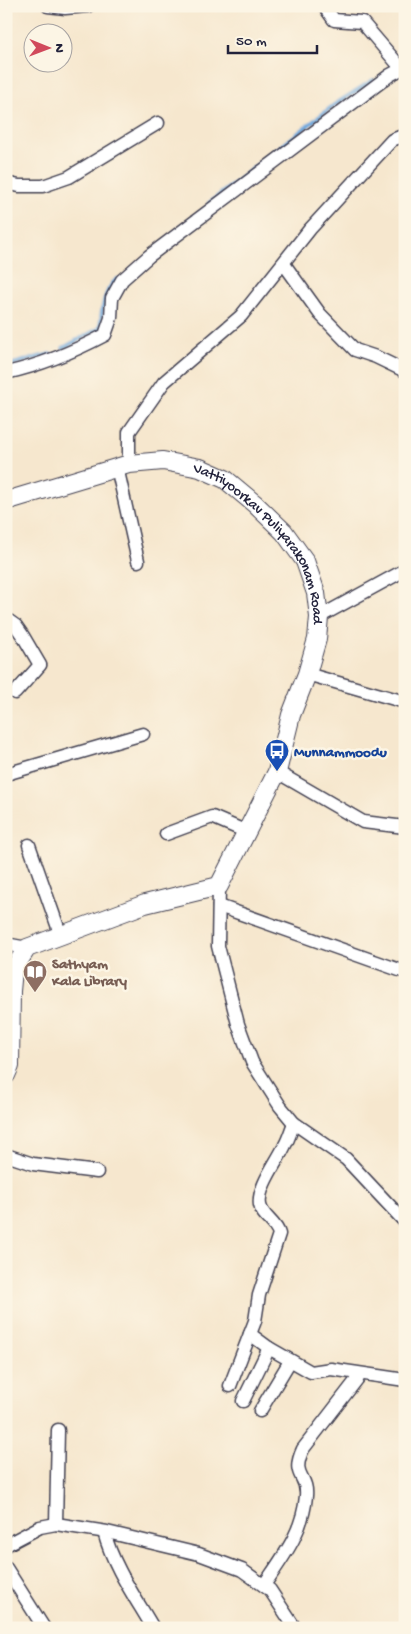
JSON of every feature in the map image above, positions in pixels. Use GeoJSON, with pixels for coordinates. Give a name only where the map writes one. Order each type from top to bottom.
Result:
{"type":"FeatureCollection","features":[{"type":"Feature","properties":{"kind":"main road","name":"Vattiyoorkav Puliyarakonam Road"},"geometry":{"type":"LineString","coordinates":[[6,501],[123,465],[163,461],[200,468],[225,479],[255,504],[284,532],[305,561],[316,593],[319,617],[317,639],[307,674],[291,715],[277,772],[219,886]]}},
{"type":"Feature","properties":{"kind":"main road"},"geometry":{"type":"LineString","coordinates":[[6,1075],[10,1066],[13,970],[27,948],[145,904],[219,886]]}},
{"type":"Feature","properties":{"kind":"street"},"geometry":{"type":"LineString","coordinates":[[48,6],[65,8],[88,6]]}},
{"type":"Feature","properties":{"kind":"street"},"geometry":{"type":"LineString","coordinates":[[6,373],[54,360],[105,335],[111,318],[112,298],[122,280],[142,262],[400,66],[362,22],[334,20],[324,6]]}},
{"type":"Feature","properties":{"kind":"street"},"geometry":{"type":"LineString","coordinates":[[6,183],[19,186],[43,186],[69,177],[158,123]]}},
{"type":"Feature","properties":{"kind":"street"},"geometry":{"type":"LineString","coordinates":[[138,561],[123,465],[130,432],[164,382],[241,316],[310,229],[392,140],[405,135]]}},
{"type":"Feature","properties":{"kind":"street"},"geometry":{"type":"LineString","coordinates":[[284,264],[320,314],[355,350],[376,357],[405,371]]}},
{"type":"Feature","properties":{"kind":"street"},"geometry":{"type":"LineString","coordinates":[[319,617],[405,570]]}},
{"type":"Feature","properties":{"kind":"street"},"geometry":{"type":"LineString","coordinates":[[6,622],[9,621],[16,626],[40,664],[15,693]]}},
{"type":"Feature","properties":{"kind":"street"},"geometry":{"type":"LineString","coordinates":[[307,674],[405,702]]}},
{"type":"Feature","properties":{"kind":"street"},"geometry":{"type":"LineString","coordinates":[[6,774],[143,734]]}},
{"type":"Feature","properties":{"kind":"street"},"geometry":{"type":"LineString","coordinates":[[277,772],[364,822],[405,827]]}},
{"type":"Feature","properties":{"kind":"street"},"geometry":{"type":"LineString","coordinates":[[166,834],[212,817],[247,832]]}},
{"type":"Feature","properties":{"kind":"street"},"geometry":{"type":"LineString","coordinates":[[29,845],[61,936]]}},
{"type":"Feature","properties":{"kind":"street"},"geometry":{"type":"LineString","coordinates":[[219,886],[218,946],[238,1024],[252,1062],[280,1106],[294,1123],[346,1159],[405,1222]]}},
{"type":"Feature","properties":{"kind":"street"},"geometry":{"type":"LineString","coordinates":[[219,906],[405,972]]}},
{"type":"Feature","properties":{"kind":"street"},"geometry":{"type":"LineString","coordinates":[[6,944],[27,948]]}},
{"type":"Feature","properties":{"kind":"street"},"geometry":{"type":"LineString","coordinates":[[230,1386],[255,1322],[259,1295],[278,1241],[278,1228],[262,1210],[260,1197],[294,1123]]}},
{"type":"Feature","properties":{"kind":"street"},"geometry":{"type":"LineString","coordinates":[[6,1155],[33,1164],[97,1172]]}},
{"type":"Feature","properties":{"kind":"street"},"geometry":{"type":"LineString","coordinates":[[250,1334],[269,1348],[311,1372],[331,1369],[405,1380]]}},
{"type":"Feature","properties":{"kind":"street"},"geometry":{"type":"LineString","coordinates":[[243,1401],[269,1348]]}},
{"type":"Feature","properties":{"kind":"street"},"geometry":{"type":"LineString","coordinates":[[260,1411],[290,1361]]}},
{"type":"Feature","properties":{"kind":"street"},"geometry":{"type":"LineString","coordinates":[[264,1585],[292,1544],[300,1526],[306,1494],[305,1482],[299,1473],[298,1464],[303,1449],[358,1378]]}},
{"type":"Feature","properties":{"kind":"street"},"geometry":{"type":"LineString","coordinates":[[56,1524],[58,1430]]}},
{"type":"Feature","properties":{"kind":"street"},"geometry":{"type":"LineString","coordinates":[[6,1544],[40,1527],[56,1524],[104,1532],[199,1554],[242,1570],[264,1585],[270,1590],[295,1628]]}},
{"type":"Feature","properties":{"kind":"street"},"geometry":{"type":"LineString","coordinates":[[104,1532],[107,1545],[121,1573],[153,1628]]}},
{"type":"Feature","properties":{"kind":"street"},"geometry":{"type":"LineString","coordinates":[[6,1568],[44,1628]]}},
{"type":"Feature","properties":{"kind":"waterway"},"geometry":{"type":"LineString","coordinates":[[209,203],[334,105],[373,80]]}},
{"type":"Feature","properties":{"kind":"waterway"},"geometry":{"type":"LineString","coordinates":[[63,348],[100,328],[106,295],[117,279]]}},
{"type":"Feature","properties":{"kind":"waterway"},"geometry":{"type":"LineString","coordinates":[[6,366],[50,354]]}},
{"type":"Feature","properties":{"kind":"place","name":"Munnammoodu"},"geometry":{"type":"Point","coordinates":[277,772]}},
{"type":"Feature","properties":{"kind":"place","name":"Sathyam Kala Library"},"geometry":{"type":"Point","coordinates":[35,993]}}]}
